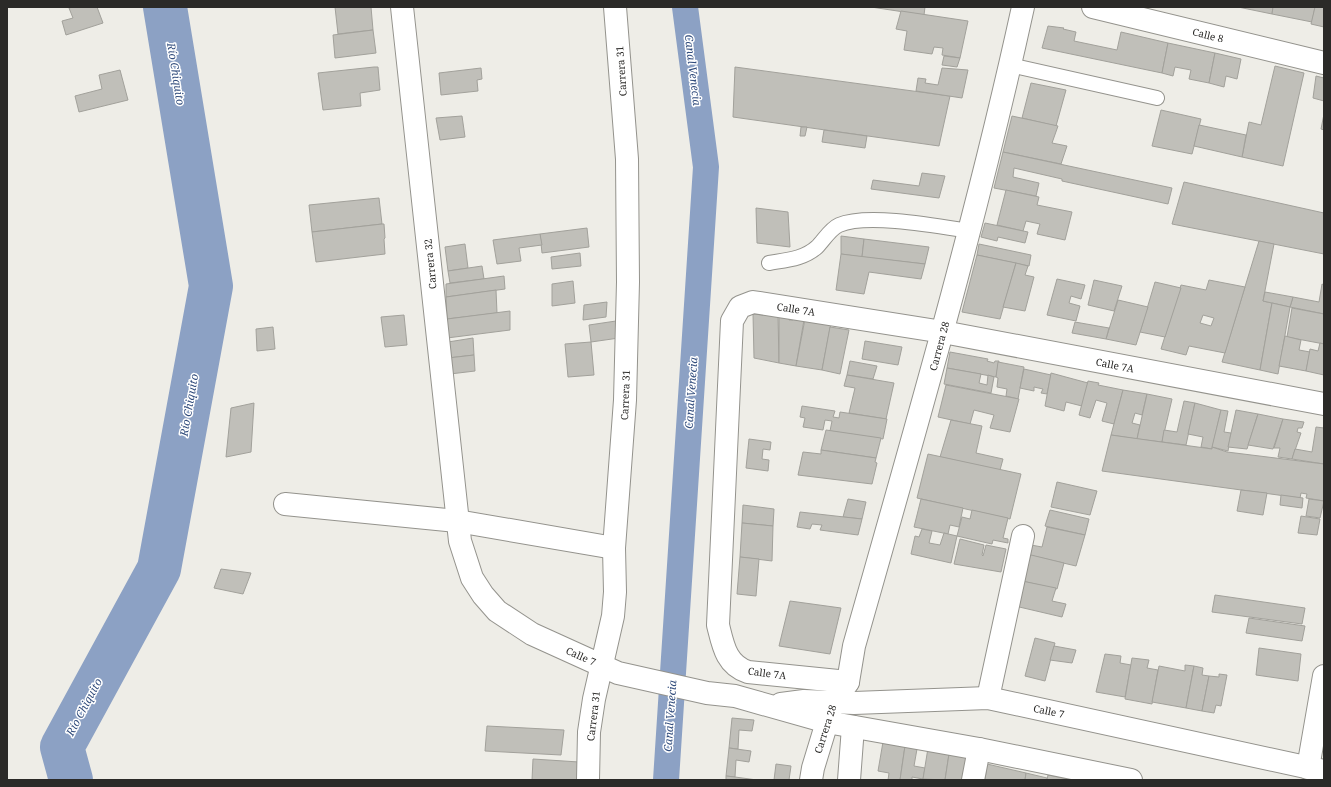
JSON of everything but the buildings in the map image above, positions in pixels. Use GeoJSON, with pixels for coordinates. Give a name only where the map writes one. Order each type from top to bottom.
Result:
{"type":"FeatureCollection","features":[{"type":"Feature","properties":{"kind":"street","name":"Carrera 32"},"geometry":{"type":"LineString","coordinates":[[402,7],[457,521]]}},
{"type":"Feature","properties":{"kind":"street","name":"Carrera 31"},"geometry":{"type":"LineString","coordinates":[[588,780],[590,732],[594,699],[610,669],[615,592],[614,548],[625,400],[628,282],[627,159],[615,7]]}},
{"type":"Feature","properties":{"kind":"street","name":"Carrera 28"},"geometry":{"type":"LineString","coordinates":[[811,780],[813,768],[841,702],[854,646],[943,332],[1010,65],[1023,7]]}},
{"type":"Feature","properties":{"kind":"street","name":"Calle 8"},"geometry":{"type":"LineString","coordinates":[[1092,7],[1324,63]]}},
{"type":"Feature","properties":{"kind":"street","name":"Calle 7A"},"geometry":{"type":"LineString","coordinates":[[841,702],[740,669],[733,664],[724,651],[718,625],[732,321],[740,308],[753,302],[943,332],[1324,404]]}},
{"type":"Feature","properties":{"kind":"street"},"geometry":{"type":"LineString","coordinates":[[284,504],[457,521],[614,548]]}},
{"type":"Feature","properties":{"kind":"street","name":"Calle 7"},"geometry":{"type":"LineString","coordinates":[[457,521],[460,541],[472,578],[483,595],[497,611],[532,634],[610,669],[707,693],[735,696],[770,705],[988,698],[1316,769]]}},
{"type":"Feature","properties":{"kind":"street"},"geometry":{"type":"LineString","coordinates":[[988,698],[1023,536]]}},
{"type":"Feature","properties":{"kind":"street"},"geometry":{"type":"LineString","coordinates":[[735,696],[740,669]]}},
{"type":"Feature","properties":{"kind":"street"},"geometry":{"type":"LineString","coordinates":[[1316,769],[1324,676]]}},
{"type":"Feature","properties":{"kind":"street","name":"Calle 7"},"geometry":{"type":"LineString","coordinates":[[841,702],[853,727],[978,749],[1117,779]]}},
{"type":"Feature","properties":{"kind":"street"},"geometry":{"type":"LineString","coordinates":[[849,780],[853,727]]}},
{"type":"Feature","properties":{"kind":"street"},"geometry":{"type":"LineString","coordinates":[[973,780],[978,749]]}},
{"type":"Feature","properties":{"kind":"lane"},"geometry":{"type":"LineString","coordinates":[[1010,65],[1157,98]]}},
{"type":"Feature","properties":{"kind":"lane"},"geometry":{"type":"LineString","coordinates":[[769,263],[798,258],[816,248],[837,226],[860,220],[918,223],[969,231]]}},
{"type":"Feature","properties":{"kind":"waterway","name":"Río Chiquito"},"geometry":{"type":"LineString","coordinates":[[71,780],[62,747],[159,569],[211,286],[165,7]]}},
{"type":"Feature","properties":{"kind":"waterway","name":"Canal Venecia"},"geometry":{"type":"LineString","coordinates":[[666,780],[706,167],[685,7]]}}]}
